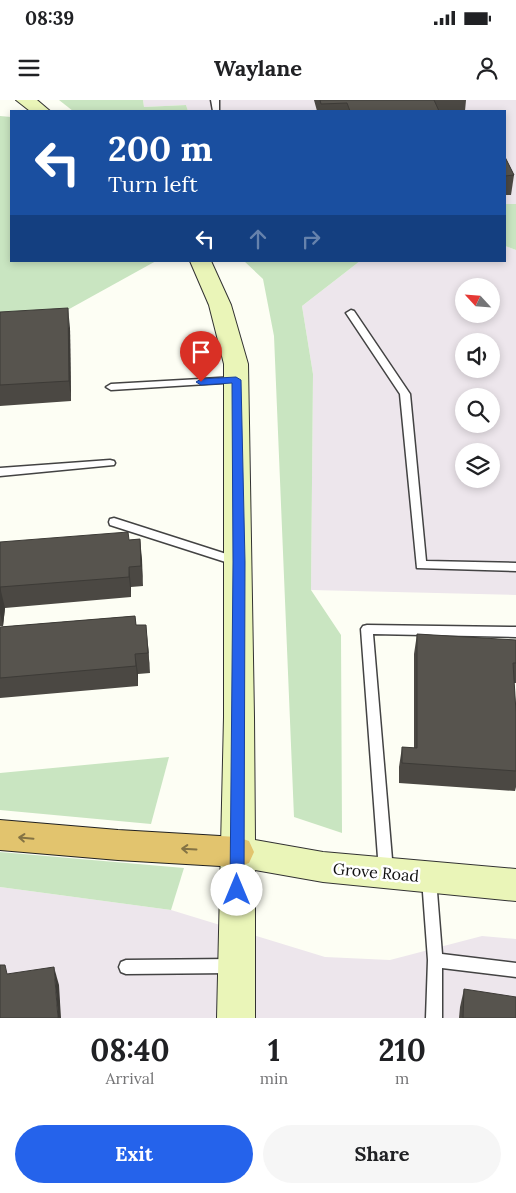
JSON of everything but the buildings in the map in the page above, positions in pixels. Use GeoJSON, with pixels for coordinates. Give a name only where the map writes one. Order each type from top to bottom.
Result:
{"type":"FeatureCollection","features":[{"type":"Feature","properties":{"kind":"highway"},"geometry":{"type":"LineString","coordinates":[[0,836],[237,852]]}},
{"type":"Feature","properties":{"kind":"main road"},"geometry":{"type":"LineString","coordinates":[[24,100],[39,110]]}},
{"type":"Feature","properties":{"kind":"main road"},"geometry":{"type":"LineString","coordinates":[[200,262],[220,305],[236,364],[239,562],[236,1018]]}},
{"type":"Feature","properties":{"kind":"main road","name":"Grove Road"},"geometry":{"type":"LineString","coordinates":[[237,852],[323,867],[516,885]]}},
{"type":"Feature","properties":{"kind":"lane"},"geometry":{"type":"LineString","coordinates":[[351,313],[405,394],[421,565],[516,567]]}},
{"type":"Feature","properties":{"kind":"lane"},"geometry":{"type":"LineString","coordinates":[[111,387],[236,380]]}},
{"type":"Feature","properties":{"kind":"lane"},"geometry":{"type":"LineString","coordinates":[[0,472],[110,463]]}},
{"type":"Feature","properties":{"kind":"lane"},"geometry":{"type":"LineString","coordinates":[[114,522],[239,562]]}},
{"type":"Feature","properties":{"kind":"lane"},"geometry":{"type":"LineString","coordinates":[[386,873],[367,629],[516,632]]}},
{"type":"Feature","properties":{"kind":"lane"},"geometry":{"type":"LineString","coordinates":[[428,877],[435,960],[434,1018]]}},
{"type":"Feature","properties":{"kind":"lane"},"geometry":{"type":"LineString","coordinates":[[435,960],[516,970]]}},
{"type":"Feature","properties":{"kind":"lane"},"geometry":{"type":"LineString","coordinates":[[126,967],[236,966]]}},
{"type":"Feature","properties":{"kind":"shaded area"},"geometry":{"type":"Polygon","coordinates":[[[143,100],[516,100],[516,204],[506,204],[506,110],[188,110],[186,105],[144,107],[143,100]]]}},
{"type":"Feature","properties":{"kind":"shaded area"},"geometry":{"type":"Polygon","coordinates":[[[506,246],[516,250],[516,595],[311,590],[313,374],[302,306],[359,262],[506,262],[506,246]]]}},
{"type":"Feature","properties":{"kind":"shaded area"},"geometry":{"type":"Polygon","coordinates":[[[0,887],[171,910],[325,957],[390,960],[482,936],[516,939],[516,1018],[0,1018],[0,887]]]}},
{"type":"Feature","properties":{"kind":"green space"},"geometry":{"type":"Polygon","coordinates":[[[59,100],[143,100],[144,107],[186,105],[188,110],[72,110],[59,100]]]}},
{"type":"Feature","properties":{"kind":"green space"},"geometry":{"type":"Polygon","coordinates":[[[0,116],[10,117],[10,262],[154,262],[62,313],[0,321],[0,116]]]}},
{"type":"Feature","properties":{"kind":"green space"},"geometry":{"type":"Polygon","coordinates":[[[506,204],[516,204],[516,250],[506,246],[506,204]]]}},
{"type":"Feature","properties":{"kind":"green space"},"geometry":{"type":"Polygon","coordinates":[[[245,262],[359,262],[302,306],[313,374],[311,590],[341,635],[342,833],[294,817],[274,336],[263,279],[245,262]]]}},
{"type":"Feature","properties":{"kind":"green space"},"geometry":{"type":"Polygon","coordinates":[[[169,757],[151,824],[0,810],[0,773],[169,757]]]}},
{"type":"Feature","properties":{"kind":"green space"},"geometry":{"type":"Polygon","coordinates":[[[0,852],[184,868],[171,910],[0,887],[0,852]]]}},
{"type":"Feature","properties":{"kind":"route"},"geometry":{"type":"LineString","coordinates":[[201,382],[236,380],[239,562],[237,890]]}}]}
